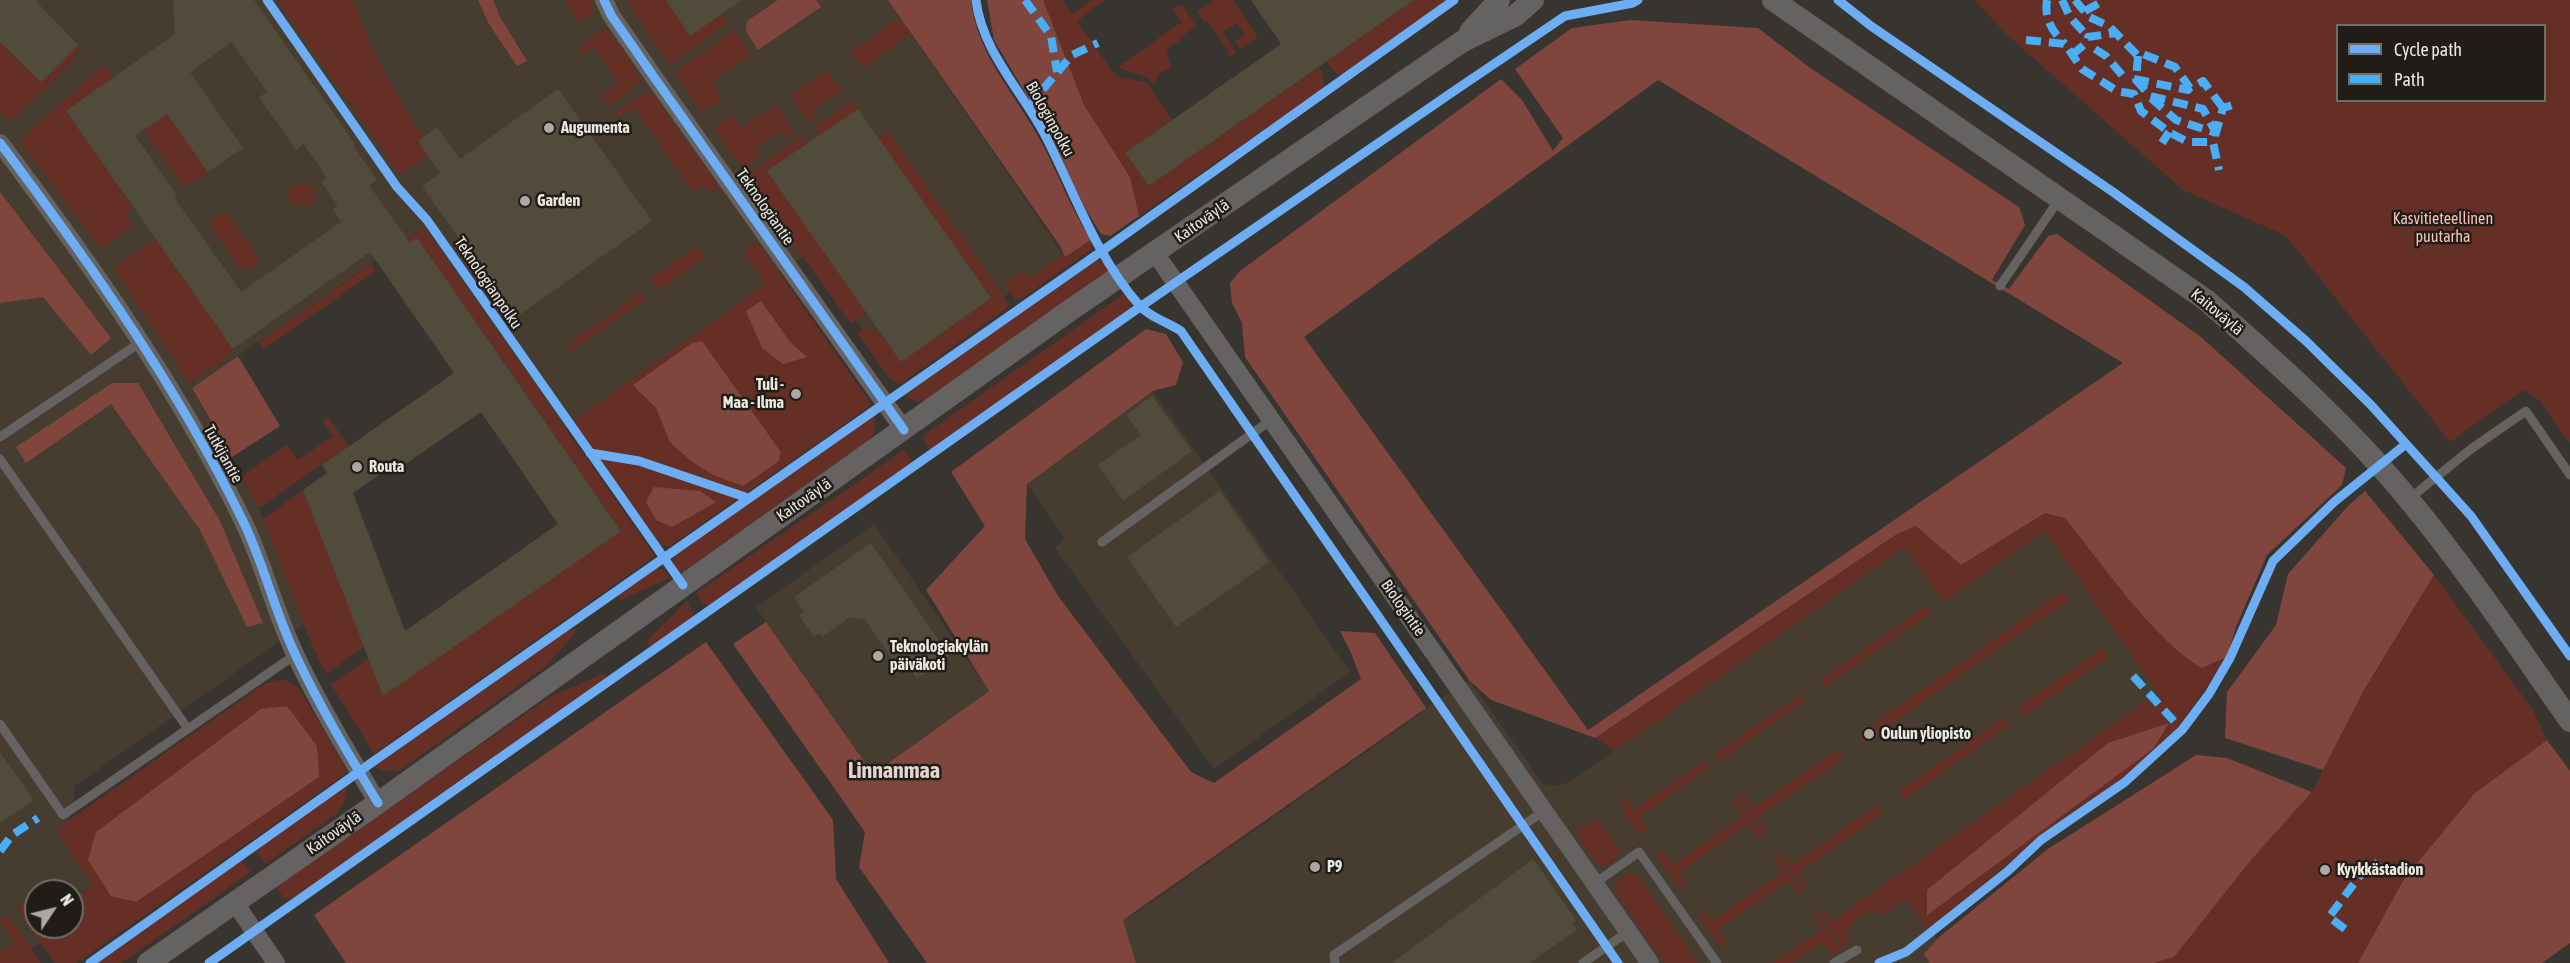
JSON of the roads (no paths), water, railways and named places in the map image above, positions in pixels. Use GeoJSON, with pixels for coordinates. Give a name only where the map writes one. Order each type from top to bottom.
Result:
{"type":"FeatureCollection","features":[{"type":"Feature","properties":{"kind":"street","name":"Teknologiantie"},"geometry":{"type":"LineString","coordinates":[[604,0],[611,15],[656,80],[904,430]]}},
{"type":"Feature","properties":{"kind":"street","name":"Kaitoväylä"},"geometry":{"type":"LineString","coordinates":[[1463,41],[1499,0]]}},
{"type":"Feature","properties":{"kind":"street","name":"Kaitoväylä"},"geometry":{"type":"LineString","coordinates":[[148,963],[378,803],[1069,311],[1463,41],[1516,15],[1533,0]]}},
{"type":"Feature","properties":{"kind":"street","name":"Kaitoväylä"},"geometry":{"type":"LineString","coordinates":[[1773,0],[2206,300],[2320,405],[2409,499],[2451,552],[2568,717]]}},
{"type":"Feature","properties":{"kind":"street","name":"Tutkijantie"},"geometry":{"type":"LineString","coordinates":[[0,143],[91,267],[141,342],[220,476],[244,523],[295,655],[325,713],[378,803]]}},
{"type":"Feature","properties":{"kind":"street","name":"Biologintie"},"geometry":{"type":"LineString","coordinates":[[1155,254],[1650,963]]}},
{"type":"Feature","properties":{"kind":"street"},"geometry":{"type":"LineString","coordinates":[[235,903],[276,963]]}},
{"type":"Feature","properties":{"kind":"lane"},"geometry":{"type":"LineString","coordinates":[[2000,286],[2060,198]]}},
{"type":"Feature","properties":{"kind":"lane"},"geometry":{"type":"LineString","coordinates":[[0,437],[141,342]]}},
{"type":"Feature","properties":{"kind":"lane"},"geometry":{"type":"LineString","coordinates":[[2409,499],[2471,449],[2526,411],[2570,475]]}},
{"type":"Feature","properties":{"kind":"lane"},"geometry":{"type":"LineString","coordinates":[[1102,542],[1271,420]]}},
{"type":"Feature","properties":{"kind":"lane"},"geometry":{"type":"LineString","coordinates":[[0,459],[188,729]]}},
{"type":"Feature","properties":{"kind":"lane"},"geometry":{"type":"LineString","coordinates":[[0,724],[63,815],[295,655]]}},
{"type":"Feature","properties":{"kind":"lane"},"geometry":{"type":"LineString","coordinates":[[1335,963],[1334,956],[1545,811]]}},
{"type":"Feature","properties":{"kind":"lane"},"geometry":{"type":"LineString","coordinates":[[1595,883],[1639,852],[1717,963]]}},
{"type":"Feature","properties":{"kind":"lane"},"geometry":{"type":"LineString","coordinates":[[1583,963],[1629,932]]}},
{"type":"Feature","properties":{"kind":"lane"},"geometry":{"type":"LineString","coordinates":[[1834,963],[1857,950]]}},
{"type":"Feature","properties":{"kind":"place","name":"Augumenta"},"geometry":{"type":"Point","coordinates":[549,128]}},
{"type":"Feature","properties":{"kind":"place","name":"Garden"},"geometry":{"type":"Point","coordinates":[525,201]}},
{"type":"Feature","properties":{"kind":"place","name":"Tuli - Maa - Ilma"},"geometry":{"type":"Point","coordinates":[796,394]}},
{"type":"Feature","properties":{"kind":"place","name":"Routa"},"geometry":{"type":"Point","coordinates":[357,467]}},
{"type":"Feature","properties":{"kind":"place","name":"Teknologiakylän päiväkoti"},"geometry":{"type":"Point","coordinates":[878,656]}},
{"type":"Feature","properties":{"kind":"place","name":"Oulun yliopisto"},"geometry":{"type":"Point","coordinates":[1869,734]}},
{"type":"Feature","properties":{"kind":"place","name":"P9"},"geometry":{"type":"Point","coordinates":[1315,867]}},
{"type":"Feature","properties":{"kind":"place","name":"Kyykkästadion"},"geometry":{"type":"Point","coordinates":[2325,870]}},
{"type":"Feature","properties":{"kind":"district","name":"Linnanmaa"},"geometry":{"type":"Point","coordinates":[894,771]}},
{"type":"Feature","properties":{"kind":"park label","name":"Kasvitieteellinen puutarha"},"geometry":{"type":"Point","coordinates":[2443,228]}}]}
